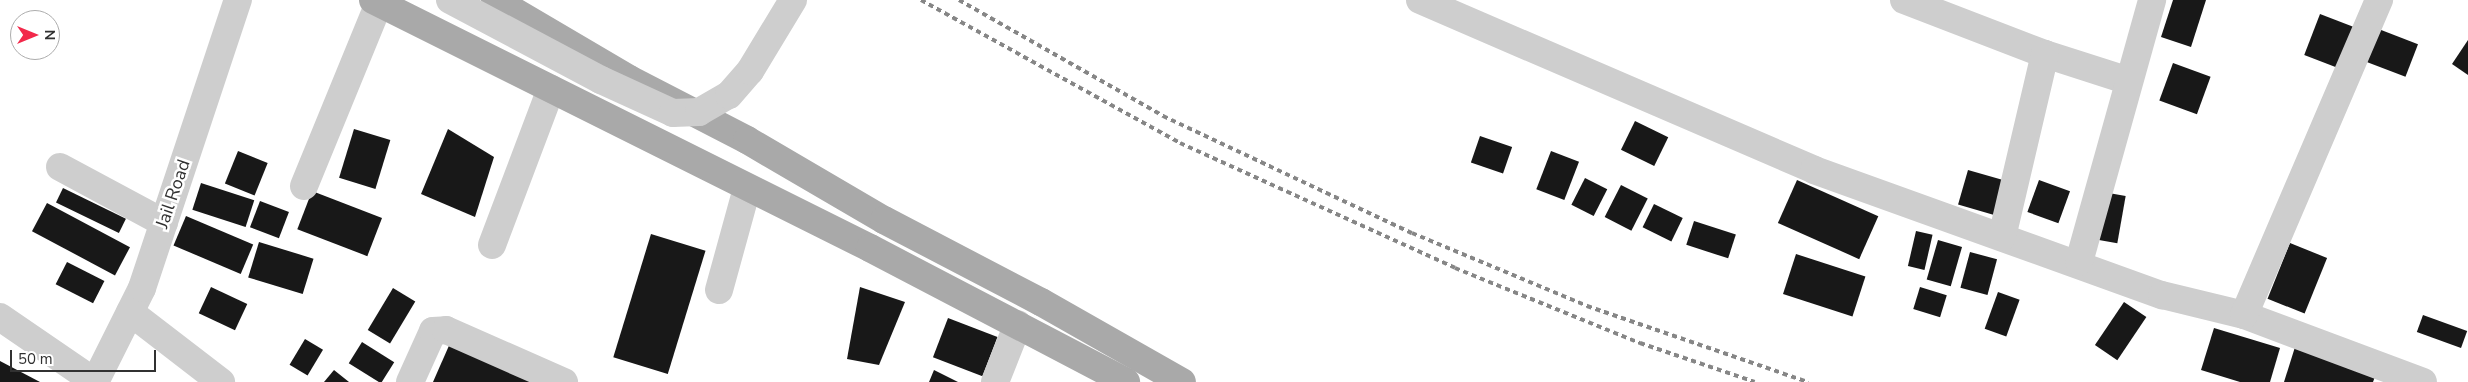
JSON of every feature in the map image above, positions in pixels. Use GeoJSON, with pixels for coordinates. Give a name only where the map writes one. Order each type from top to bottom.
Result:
{"type":"FeatureCollection","features":[{"type":"Feature","properties":{"kind":"main road"},"geometry":{"type":"LineString","coordinates":[[376,1],[870,248],[1126,382]]}},
{"type":"Feature","properties":{"kind":"main road"},"geometry":{"type":"LineString","coordinates":[[483,55],[501,3],[629,79],[748,140],[884,220],[1041,302],[1182,382]]}},
{"type":"Feature","properties":{"kind":"main road"},"geometry":{"type":"LineString","coordinates":[[870,248],[884,220]]}},
{"type":"Feature","properties":{"kind":"street","name":"Jail Road"},"geometry":{"type":"LineString","coordinates":[[95,382],[142,288],[238,0]]}},
{"type":"Feature","properties":{"kind":"street"},"geometry":{"type":"LineString","coordinates":[[450,0],[601,80],[673,113],[699,112],[729,95],[750,71],[793,0]]}},
{"type":"Feature","properties":{"kind":"street"},"geometry":{"type":"LineString","coordinates":[[1420,0],[1814,170],[2002,237],[2079,262],[2162,295],[2244,315],[2423,382]]}},
{"type":"Feature","properties":{"kind":"street"},"geometry":{"type":"LineString","coordinates":[[1904,0],[2045,54],[2129,81]]}},
{"type":"Feature","properties":{"kind":"street"},"geometry":{"type":"LineString","coordinates":[[2079,262],[2152,0]]}},
{"type":"Feature","properties":{"kind":"street"},"geometry":{"type":"LineString","coordinates":[[2244,315],[2380,0]]}},
{"type":"Feature","properties":{"kind":"street"},"geometry":{"type":"LineString","coordinates":[[304,186],[376,1]]}},
{"type":"Feature","properties":{"kind":"street"},"geometry":{"type":"LineString","coordinates":[[2002,237],[2045,54]]}},
{"type":"Feature","properties":{"kind":"street"},"geometry":{"type":"LineString","coordinates":[[492,245],[551,89]]}},
{"type":"Feature","properties":{"kind":"street"},"geometry":{"type":"LineString","coordinates":[[60,167],[164,223]]}},
{"type":"Feature","properties":{"kind":"street"},"geometry":{"type":"LineString","coordinates":[[719,290],[747,188]]}},
{"type":"Feature","properties":{"kind":"street"},"geometry":{"type":"LineString","coordinates":[[130,312],[221,382]]}},
{"type":"Feature","properties":{"kind":"street"},"geometry":{"type":"LineString","coordinates":[[0,317],[95,382]]}},
{"type":"Feature","properties":{"kind":"street"},"geometry":{"type":"LineString","coordinates":[[995,382],[1018,324]]}},
{"type":"Feature","properties":{"kind":"street"},"geometry":{"type":"LineString","coordinates":[[410,382],[433,331],[446,330],[564,382]]}},
{"type":"Feature","properties":{"kind":"building"},"geometry":{"type":"Polygon","coordinates":[[[2173,0],[2206,0],[2191,47],[2161,37],[2173,0]]]}},
{"type":"Feature","properties":{"kind":"building"},"geometry":{"type":"Polygon","coordinates":[[[2320,14],[2356,28],[2341,69],[2304,55],[2320,14]]]}},
{"type":"Feature","properties":{"kind":"building"},"geometry":{"type":"Polygon","coordinates":[[[2376,28],[2418,44],[2405,77],[2363,61],[2376,28]]]}},
{"type":"Feature","properties":{"kind":"building"},"geometry":{"type":"Polygon","coordinates":[[[2468,40],[2468,75],[2452,64],[2468,40]]]}},
{"type":"Feature","properties":{"kind":"building"},"geometry":{"type":"Polygon","coordinates":[[[2173,63],[2211,77],[2197,114],[2159,101],[2173,63]]]}},
{"type":"Feature","properties":{"kind":"building"},"geometry":{"type":"Polygon","coordinates":[[[1635,121],[1668,137],[1654,166],[1621,150],[1635,121]]]}},
{"type":"Feature","properties":{"kind":"building"},"geometry":{"type":"Polygon","coordinates":[[[354,129],[390,140],[375,189],[339,178],[354,129]]]}},
{"type":"Feature","properties":{"kind":"building"},"geometry":{"type":"Polygon","coordinates":[[[448,129],[494,157],[475,217],[421,194],[448,129]]]}},
{"type":"Feature","properties":{"kind":"building"},"geometry":{"type":"Polygon","coordinates":[[[1480,136],[1512,147],[1503,174],[1471,162],[1480,136]]]}},
{"type":"Feature","properties":{"kind":"building"},"geometry":{"type":"Polygon","coordinates":[[[238,151],[268,163],[255,195],[225,183],[238,151]]]}},
{"type":"Feature","properties":{"kind":"building"},"geometry":{"type":"Polygon","coordinates":[[[1551,151],[1579,162],[1564,200],[1536,189],[1551,151]]]}},
{"type":"Feature","properties":{"kind":"building"},"geometry":{"type":"Polygon","coordinates":[[[1968,170],[2007,181],[1997,216],[1958,205],[1968,170]]]}},
{"type":"Feature","properties":{"kind":"building"},"geometry":{"type":"Polygon","coordinates":[[[1585,178],[1607,189],[1594,216],[1571,205],[1585,178]]]}},
{"type":"Feature","properties":{"kind":"building"},"geometry":{"type":"Polygon","coordinates":[[[1797,180],[1878,216],[1859,259],[1778,223],[1797,180]]]}},
{"type":"Feature","properties":{"kind":"building"},"geometry":{"type":"Polygon","coordinates":[[[2039,180],[2070,191],[2058,223],[2027,212],[2039,180]]]}},
{"type":"Feature","properties":{"kind":"building"},"geometry":{"type":"Polygon","coordinates":[[[201,183],[254,200],[246,227],[192,210],[201,183]]]}},
{"type":"Feature","properties":{"kind":"building"},"geometry":{"type":"Polygon","coordinates":[[[1621,185],[1648,199],[1631,231],[1605,217],[1621,185]]]}},
{"type":"Feature","properties":{"kind":"building"},"geometry":{"type":"Polygon","coordinates":[[[63,188],[126,219],[119,233],[56,202],[63,188]]]}},
{"type":"Feature","properties":{"kind":"building"},"geometry":{"type":"Polygon","coordinates":[[[312,191],[382,218],[367,256],[297,229],[312,191]]]}},
{"type":"Feature","properties":{"kind":"building"},"geometry":{"type":"Polygon","coordinates":[[[2103,192],[2126,196],[2117,243],[2095,239],[2103,192]]]}},
{"type":"Feature","properties":{"kind":"building"},"geometry":{"type":"Polygon","coordinates":[[[260,201],[289,212],[279,238],[250,227],[260,201]]]}},
{"type":"Feature","properties":{"kind":"building"},"geometry":{"type":"Polygon","coordinates":[[[47,203],[130,247],[115,275],[32,231],[47,203]]]}},
{"type":"Feature","properties":{"kind":"building"},"geometry":{"type":"Polygon","coordinates":[[[1654,204],[1683,218],[1671,241],[1643,227],[1654,204]]]}},
{"type":"Feature","properties":{"kind":"building"},"geometry":{"type":"Polygon","coordinates":[[[186,216],[253,245],[241,274],[173,245],[186,216]]]}},
{"type":"Feature","properties":{"kind":"building"},"geometry":{"type":"Polygon","coordinates":[[[1694,221],[1736,235],[1728,258],[1686,245],[1694,221]]]}},
{"type":"Feature","properties":{"kind":"building"},"geometry":{"type":"Polygon","coordinates":[[[1916,231],[1933,235],[1924,270],[1908,266],[1916,231]]]}},
{"type":"Feature","properties":{"kind":"building"},"geometry":{"type":"Polygon","coordinates":[[[651,234],[706,251],[668,374],[613,357],[651,234]]]}},
{"type":"Feature","properties":{"kind":"building"},"geometry":{"type":"Polygon","coordinates":[[[1938,240],[1962,247],[1951,286],[1927,279],[1938,240]]]}},
{"type":"Feature","properties":{"kind":"building"},"geometry":{"type":"Polygon","coordinates":[[[259,242],[314,259],[303,294],[248,277],[259,242]]]}},
{"type":"Feature","properties":{"kind":"building"},"geometry":{"type":"Polygon","coordinates":[[[2290,243],[2327,258],[2305,314],[2268,299],[2290,243]]]}},
{"type":"Feature","properties":{"kind":"building"},"geometry":{"type":"Polygon","coordinates":[[[1970,252],[1997,259],[1987,295],[1960,288],[1970,252]]]}},
{"type":"Feature","properties":{"kind":"building"},"geometry":{"type":"Polygon","coordinates":[[[1796,254],[1865,277],[1852,317],[1783,294],[1796,254]]]}},
{"type":"Feature","properties":{"kind":"building"},"geometry":{"type":"Polygon","coordinates":[[[67,262],[104,281],[93,303],[56,284],[67,262]]]}},
{"type":"Feature","properties":{"kind":"building"},"geometry":{"type":"Polygon","coordinates":[[[211,287],[247,304],[235,330],[199,313],[211,287]]]}},
{"type":"Feature","properties":{"kind":"building"},"geometry":{"type":"Polygon","coordinates":[[[860,287],[905,302],[879,365],[847,359],[860,287]]]}},
{"type":"Feature","properties":{"kind":"building"},"geometry":{"type":"Polygon","coordinates":[[[1920,287],[1947,295],[1940,317],[1913,309],[1920,287]]]}},
{"type":"Feature","properties":{"kind":"building"},"geometry":{"type":"Polygon","coordinates":[[[393,288],[415,301],[390,343],[368,330],[393,288]]]}},
{"type":"Feature","properties":{"kind":"building"},"geometry":{"type":"Polygon","coordinates":[[[1998,292],[2020,300],[2006,337],[1985,329],[1998,292]]]}},
{"type":"Feature","properties":{"kind":"building"},"geometry":{"type":"Polygon","coordinates":[[[2124,302],[2146,317],[2117,360],[2095,345],[2124,302]]]}},
{"type":"Feature","properties":{"kind":"building"},"geometry":{"type":"Polygon","coordinates":[[[2423,315],[2467,331],[2461,348],[2417,332],[2423,315]]]}},
{"type":"Feature","properties":{"kind":"building"},"geometry":{"type":"Polygon","coordinates":[[[948,318],[997,337],[982,376],[933,357],[948,318]]]}},
{"type":"Feature","properties":{"kind":"building"},"geometry":{"type":"Polygon","coordinates":[[[2214,328],[2280,348],[2270,382],[2240,382],[2201,370],[2214,328]]]}},
{"type":"Feature","properties":{"kind":"building"},"geometry":{"type":"Polygon","coordinates":[[[305,339],[323,350],[308,376],[290,365],[305,339]]]}},
{"type":"Feature","properties":{"kind":"building"},"geometry":{"type":"Polygon","coordinates":[[[451,341],[530,378],[529,382],[433,382],[451,341]]]}},
{"type":"Feature","properties":{"kind":"building"},"geometry":{"type":"Polygon","coordinates":[[[362,342],[394,362],[382,382],[349,363],[362,342]]]}},
{"type":"Feature","properties":{"kind":"building"},"geometry":{"type":"Polygon","coordinates":[[[2295,347],[2377,371],[2373,382],[2284,382],[2295,347]]]}},
{"type":"Feature","properties":{"kind":"building"},"geometry":{"type":"Polygon","coordinates":[[[0,361],[40,382],[0,382],[0,361]]]}},
{"type":"Feature","properties":{"kind":"building"},"geometry":{"type":"Polygon","coordinates":[[[334,370],[349,382],[324,382],[334,370]]]}},
{"type":"Feature","properties":{"kind":"building"},"geometry":{"type":"Polygon","coordinates":[[[934,370],[958,382],[929,382],[934,370]]]}},
{"type":"Feature","properties":{"kind":"railway"},"geometry":{"type":"LineString","coordinates":[[921,0],[1180,143],[1455,268],[1640,343],[1755,382]]}},
{"type":"Feature","properties":{"kind":"railway"},"geometry":{"type":"LineString","coordinates":[[959,0],[1163,116],[1412,233],[1587,306],[1808,382]]}}]}
